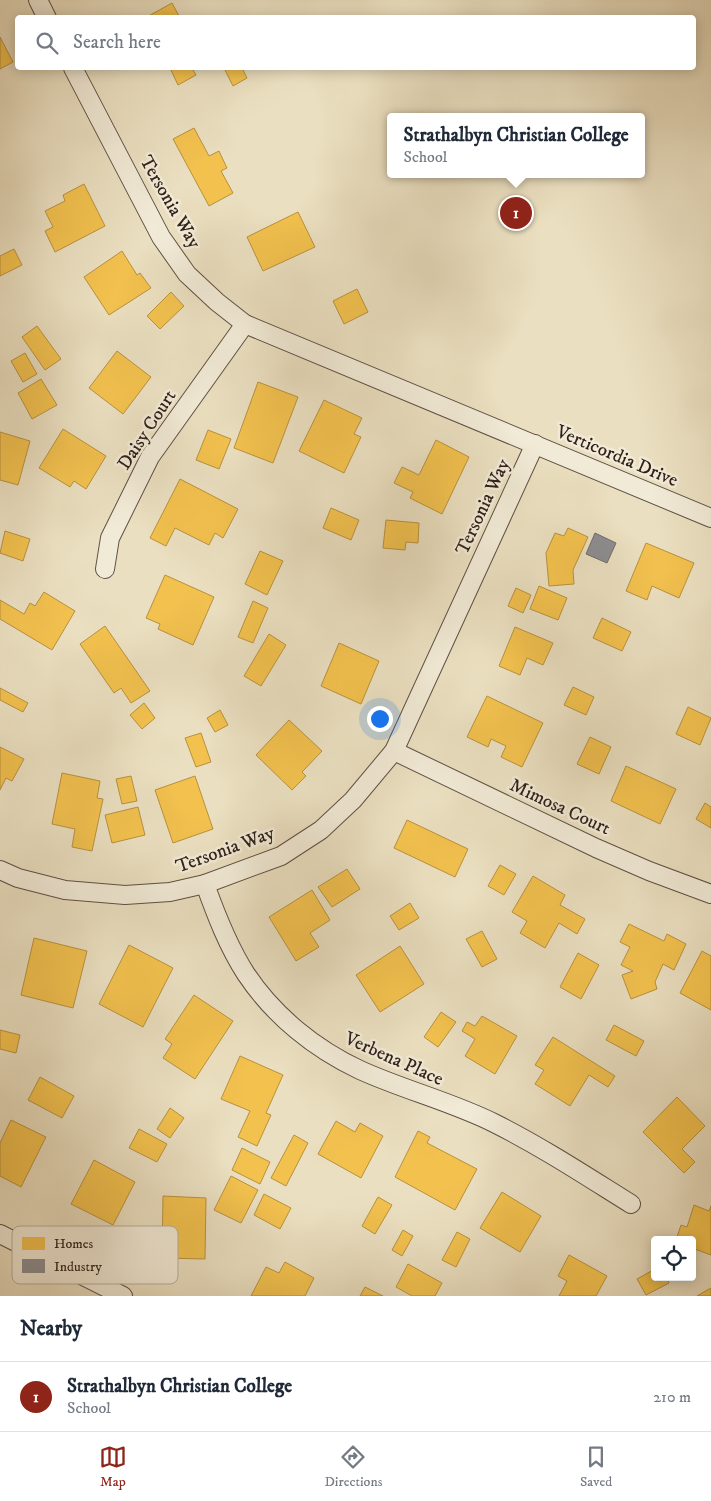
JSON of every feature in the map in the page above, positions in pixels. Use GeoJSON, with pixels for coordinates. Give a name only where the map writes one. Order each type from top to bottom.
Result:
{"type":"FeatureCollection","features":[{"type":"Feature","properties":{"kind":"street"},"geometry":{"type":"LineString","coordinates":[[38,0],[46,15]]}},
{"type":"Feature","properties":{"kind":"street","name":"Tersonia Way"},"geometry":{"type":"LineString","coordinates":[[0,870],[18,878],[65,890],[125,895],[170,892],[205,884],[281,856],[321,830],[353,800],[394,751],[535,444],[245,324],[217,302],[187,274],[161,237],[74,70]]}},
{"type":"Feature","properties":{"kind":"street","name":"Daisy Court"},"geometry":{"type":"LineString","coordinates":[[105,569],[110,538],[150,457],[245,324]]}},
{"type":"Feature","properties":{"kind":"street","name":"Verticordia Drive"},"geometry":{"type":"LineString","coordinates":[[535,444],[711,518]]}},
{"type":"Feature","properties":{"kind":"street","name":"Mimosa Court"},"geometry":{"type":"LineString","coordinates":[[394,751],[596,848],[649,871],[711,894]]}},
{"type":"Feature","properties":{"kind":"street","name":"Verbena Place"},"geometry":{"type":"LineString","coordinates":[[205,884],[218,921],[246,974],[278,1014],[319,1048],[360,1070],[493,1123],[569,1165],[631,1204]]}},
{"type":"Feature","properties":{"kind":"street"},"geometry":{"type":"LineString","coordinates":[[97,1284],[123,1296]]}},
{"type":"Feature","properties":{"kind":"building: Homes"},"geometry":{"type":"Polygon","coordinates":[[[172,3],[178,15],[150,15],[172,3]]]}},
{"type":"Feature","properties":{"kind":"building: Homes"},"geometry":{"type":"Polygon","coordinates":[[[0,37],[13,62],[0,69],[0,37]]]}},
{"type":"Feature","properties":{"kind":"building: Homes"},"geometry":{"type":"Polygon","coordinates":[[[171,70],[193,70],[196,75],[178,85],[171,70]]]}},
{"type":"Feature","properties":{"kind":"building: Homes"},"geometry":{"type":"Polygon","coordinates":[[[225,70],[243,70],[247,78],[233,86],[225,70]]]}},
{"type":"Feature","properties":{"kind":"building: Homes"},"geometry":{"type":"Polygon","coordinates":[[[194,128],[209,156],[219,151],[227,168],[221,171],[233,193],[209,206],[173,139],[194,128]]]}},
{"type":"Feature","properties":{"kind":"building: Homes"},"geometry":{"type":"Polygon","coordinates":[[[84,184],[105,226],[55,252],[45,231],[53,227],[45,211],[65,201],[63,195],[84,184]]]}},
{"type":"Feature","properties":{"kind":"building: Homes"},"geometry":{"type":"Polygon","coordinates":[[[298,212],[315,247],[263,271],[247,237],[298,212]]]}},
{"type":"Feature","properties":{"kind":"building: Homes"},"geometry":{"type":"Polygon","coordinates":[[[14,249],[22,265],[0,276],[0,256],[14,249]]]}},
{"type":"Feature","properties":{"kind":"building: Homes"},"geometry":{"type":"Polygon","coordinates":[[[122,251],[137,275],[140,273],[151,288],[109,315],[84,277],[122,251]]]}},
{"type":"Feature","properties":{"kind":"building: Homes"},"geometry":{"type":"Polygon","coordinates":[[[357,289],[368,312],[344,324],[333,301],[357,289]]]}},
{"type":"Feature","properties":{"kind":"building: Homes"},"geometry":{"type":"Polygon","coordinates":[[[171,292],[184,306],[160,329],[147,316],[171,292]]]}},
{"type":"Feature","properties":{"kind":"building: Homes"},"geometry":{"type":"Polygon","coordinates":[[[37,326],[61,359],[45,370],[22,337],[37,326]]]}},
{"type":"Feature","properties":{"kind":"building: Homes"},"geometry":{"type":"Polygon","coordinates":[[[117,351],[151,377],[123,414],[89,388],[117,351]]]}},
{"type":"Feature","properties":{"kind":"building: Homes"},"geometry":{"type":"Polygon","coordinates":[[[25,353],[37,374],[23,382],[11,361],[25,353]]]}},
{"type":"Feature","properties":{"kind":"building: Homes"},"geometry":{"type":"Polygon","coordinates":[[[41,379],[57,405],[32,419],[18,393],[41,379]]]}},
{"type":"Feature","properties":{"kind":"building: Homes"},"geometry":{"type":"Polygon","coordinates":[[[258,382],[298,397],[273,463],[234,448],[258,382]]]}},
{"type":"Feature","properties":{"kind":"building: Homes"},"geometry":{"type":"Polygon","coordinates":[[[324,400],[362,418],[354,434],[361,437],[344,473],[299,451],[324,400]]]}},
{"type":"Feature","properties":{"kind":"building: Homes"},"geometry":{"type":"Polygon","coordinates":[[[63,429],[106,456],[86,489],[74,481],[70,487],[39,468],[63,429]]]}},
{"type":"Feature","properties":{"kind":"building: Homes"},"geometry":{"type":"Polygon","coordinates":[[[208,430],[231,439],[219,469],[196,460],[208,430]]]}},
{"type":"Feature","properties":{"kind":"building: Homes"},"geometry":{"type":"Polygon","coordinates":[[[0,432],[30,441],[18,485],[0,480],[0,432]]]}},
{"type":"Feature","properties":{"kind":"building: Homes"},"geometry":{"type":"Polygon","coordinates":[[[436,440],[469,457],[442,514],[410,498],[413,492],[394,483],[402,467],[419,475],[436,440]]]}},
{"type":"Feature","properties":{"kind":"building: Homes"},"geometry":{"type":"Polygon","coordinates":[[[180,479],[238,509],[223,538],[215,533],[209,545],[175,528],[166,546],[150,538],[180,479]]]}},
{"type":"Feature","properties":{"kind":"building: Homes"},"geometry":{"type":"Polygon","coordinates":[[[331,508],[359,520],[351,540],[323,528],[331,508]]]}},
{"type":"Feature","properties":{"kind":"building: Homes"},"geometry":{"type":"Polygon","coordinates":[[[386,520],[419,523],[418,543],[406,542],[405,550],[383,548],[386,520]]]}},
{"type":"Feature","properties":{"kind":"building: Homes"},"geometry":{"type":"Polygon","coordinates":[[[568,528],[588,537],[573,570],[574,584],[549,586],[546,553],[555,533],[564,536],[568,528]]]}},
{"type":"Feature","properties":{"kind":"building: Homes"},"geometry":{"type":"Polygon","coordinates":[[[5,531],[30,539],[23,561],[0,553],[5,531]]]}},
{"type":"Feature","properties":{"kind":"building: Homes"},"geometry":{"type":"Polygon","coordinates":[[[646,543],[694,563],[679,598],[652,586],[647,600],[626,591],[646,543]]]}},
{"type":"Feature","properties":{"kind":"building: Homes"},"geometry":{"type":"Polygon","coordinates":[[[260,551],[283,561],[267,595],[245,584],[260,551]]]}},
{"type":"Feature","properties":{"kind":"building: Homes"},"geometry":{"type":"Polygon","coordinates":[[[165,575],[214,597],[193,645],[158,629],[160,624],[146,618],[165,575]]]}},
{"type":"Feature","properties":{"kind":"building: Homes"},"geometry":{"type":"Polygon","coordinates":[[[539,586],[567,598],[558,620],[530,609],[539,586]]]}},
{"type":"Feature","properties":{"kind":"building: Homes"},"geometry":{"type":"Polygon","coordinates":[[[516,588],[531,595],[523,613],[508,606],[516,588]]]}},
{"type":"Feature","properties":{"kind":"building: Homes"},"geometry":{"type":"Polygon","coordinates":[[[44,592],[75,611],[52,650],[0,619],[0,600],[24,614],[30,603],[35,606],[44,592]]]}},
{"type":"Feature","properties":{"kind":"building: Homes"},"geometry":{"type":"Polygon","coordinates":[[[253,601],[268,608],[253,643],[238,637],[253,601]]]}},
{"type":"Feature","properties":{"kind":"building: Homes"},"geometry":{"type":"Polygon","coordinates":[[[602,618],[631,632],[622,651],[593,638],[602,618]]]}},
{"type":"Feature","properties":{"kind":"building: Homes"},"geometry":{"type":"Polygon","coordinates":[[[105,626],[150,691],[131,703],[121,688],[114,693],[80,644],[105,626]]]}},
{"type":"Feature","properties":{"kind":"building: Homes"},"geometry":{"type":"Polygon","coordinates":[[[515,627],[553,643],[543,665],[527,658],[520,675],[499,666],[515,627]]]}},
{"type":"Feature","properties":{"kind":"building: Homes"},"geometry":{"type":"Polygon","coordinates":[[[269,634],[286,645],[261,686],[244,676],[269,634]]]}},
{"type":"Feature","properties":{"kind":"building: Homes"},"geometry":{"type":"Polygon","coordinates":[[[339,643],[379,661],[361,704],[321,686],[339,643]]]}},
{"type":"Feature","properties":{"kind":"building: Homes"},"geometry":{"type":"Polygon","coordinates":[[[573,687],[594,697],[586,715],[564,705],[573,687]]]}},
{"type":"Feature","properties":{"kind":"building: Homes"},"geometry":{"type":"Polygon","coordinates":[[[0,688],[28,703],[23,712],[0,700],[0,688]]]}},
{"type":"Feature","properties":{"kind":"building: Homes"},"geometry":{"type":"Polygon","coordinates":[[[487,696],[543,723],[522,767],[501,757],[506,746],[491,739],[488,747],[467,737],[487,696]]]}},
{"type":"Feature","properties":{"kind":"building: Homes"},"geometry":{"type":"Polygon","coordinates":[[[144,703],[155,718],[142,729],[130,715],[144,703]]]}},
{"type":"Feature","properties":{"kind":"building: Homes"},"geometry":{"type":"Polygon","coordinates":[[[688,707],[711,718],[700,745],[676,734],[688,707]]]}},
{"type":"Feature","properties":{"kind":"building: Homes"},"geometry":{"type":"Polygon","coordinates":[[[220,710],[228,725],[215,732],[207,718],[220,710]]]}},
{"type":"Feature","properties":{"kind":"building: Homes"},"geometry":{"type":"Polygon","coordinates":[[[289,720],[322,751],[302,772],[306,776],[292,790],[256,755],[289,720]]]}},
{"type":"Feature","properties":{"kind":"building: Homes"},"geometry":{"type":"Polygon","coordinates":[[[201,733],[211,762],[196,767],[185,738],[201,733]]]}},
{"type":"Feature","properties":{"kind":"building: Homes"},"geometry":{"type":"Polygon","coordinates":[[[590,737],[611,747],[599,774],[577,764],[590,737]]]}},
{"type":"Feature","properties":{"kind":"building: Homes"},"geometry":{"type":"Polygon","coordinates":[[[0,747],[24,759],[12,781],[6,778],[0,790],[0,747]]]}},
{"type":"Feature","properties":{"kind":"building: Homes"},"geometry":{"type":"Polygon","coordinates":[[[626,766],[676,789],[660,824],[611,801],[626,766]]]}},
{"type":"Feature","properties":{"kind":"building: Homes"},"geometry":{"type":"Polygon","coordinates":[[[62,773],[100,781],[97,798],[103,799],[92,851],[72,847],[75,829],[52,824],[62,773]]]}},
{"type":"Feature","properties":{"kind":"building: Homes"},"geometry":{"type":"Polygon","coordinates":[[[131,776],[137,801],[122,804],[116,779],[131,776]]]}},
{"type":"Feature","properties":{"kind":"building: Homes"},"geometry":{"type":"Polygon","coordinates":[[[195,776],[213,829],[173,843],[155,790],[195,776]]]}},
{"type":"Feature","properties":{"kind":"building: Homes"},"geometry":{"type":"Polygon","coordinates":[[[705,803],[711,807],[711,828],[696,819],[705,803]]]}},
{"type":"Feature","properties":{"kind":"building: Homes"},"geometry":{"type":"Polygon","coordinates":[[[138,807],[145,835],[112,843],[105,815],[138,807]]]}},
{"type":"Feature","properties":{"kind":"building: Homes"},"geometry":{"type":"Polygon","coordinates":[[[407,820],[468,849],[455,877],[394,848],[407,820]]]}},
{"type":"Feature","properties":{"kind":"building: Homes"},"geometry":{"type":"Polygon","coordinates":[[[500,865],[516,874],[504,895],[488,886],[500,865]]]}},
{"type":"Feature","properties":{"kind":"building: Homes"},"geometry":{"type":"Polygon","coordinates":[[[347,869],[360,889],[332,907],[318,887],[347,869]]]}},
{"type":"Feature","properties":{"kind":"building: Homes"},"geometry":{"type":"Polygon","coordinates":[[[533,876],[565,895],[560,905],[585,919],[577,934],[559,923],[545,948],[520,933],[527,921],[512,912],[533,876]]]}},
{"type":"Feature","properties":{"kind":"building: Homes"},"geometry":{"type":"Polygon","coordinates":[[[312,890],[330,920],[310,933],[319,947],[296,961],[269,917],[312,890]]]}},
{"type":"Feature","properties":{"kind":"building: Homes"},"geometry":{"type":"Polygon","coordinates":[[[410,903],[419,918],[399,930],[390,916],[410,903]]]}},
{"type":"Feature","properties":{"kind":"building: Homes"},"geometry":{"type":"Polygon","coordinates":[[[629,924],[664,941],[667,934],[686,944],[674,970],[663,964],[655,982],[657,989],[631,999],[622,975],[633,971],[621,965],[630,947],[620,942],[629,924]]]}},
{"type":"Feature","properties":{"kind":"building: Homes"},"geometry":{"type":"Polygon","coordinates":[[[482,931],[497,959],[482,967],[466,939],[482,931]]]}},
{"type":"Feature","properties":{"kind":"building: Homes"},"geometry":{"type":"Polygon","coordinates":[[[34,938],[87,951],[73,1008],[21,995],[34,938]]]}},
{"type":"Feature","properties":{"kind":"building: Homes"},"geometry":{"type":"Polygon","coordinates":[[[129,945],[173,968],[143,1027],[99,1004],[129,945]]]}},
{"type":"Feature","properties":{"kind":"building: Homes"},"geometry":{"type":"Polygon","coordinates":[[[400,946],[424,984],[380,1012],[356,975],[400,946]]]}},
{"type":"Feature","properties":{"kind":"building: Homes"},"geometry":{"type":"Polygon","coordinates":[[[702,951],[711,956],[711,1010],[680,993],[702,951]]]}},
{"type":"Feature","properties":{"kind":"building: Homes"},"geometry":{"type":"Polygon","coordinates":[[[578,953],[599,965],[581,999],[560,987],[578,953]]]}},
{"type":"Feature","properties":{"kind":"building: Homes"},"geometry":{"type":"Polygon","coordinates":[[[194,995],[233,1021],[195,1079],[163,1058],[172,1044],[165,1039],[194,995]]]}},
{"type":"Feature","properties":{"kind":"building: Homes"},"geometry":{"type":"Polygon","coordinates":[[[441,1012],[456,1022],[438,1047],[424,1037],[441,1012]]]}},
{"type":"Feature","properties":{"kind":"building: Homes"},"geometry":{"type":"Polygon","coordinates":[[[482,1016],[517,1036],[495,1074],[465,1056],[475,1039],[462,1031],[467,1022],[475,1026],[482,1016]]]}},
{"type":"Feature","properties":{"kind":"building: Homes"},"geometry":{"type":"Polygon","coordinates":[[[614,1025],[644,1041],[636,1056],[606,1040],[614,1025]]]}},
{"type":"Feature","properties":{"kind":"building: Homes"},"geometry":{"type":"Polygon","coordinates":[[[0,1030],[20,1035],[16,1053],[0,1049],[0,1030]]]}},
{"type":"Feature","properties":{"kind":"building: Homes"},"geometry":{"type":"Polygon","coordinates":[[[553,1037],[615,1076],[608,1087],[589,1075],[570,1106],[535,1084],[544,1070],[535,1065],[553,1037]]]}},
{"type":"Feature","properties":{"kind":"building: Homes"},"geometry":{"type":"Polygon","coordinates":[[[240,1056],[283,1075],[266,1113],[271,1115],[257,1146],[238,1137],[250,1111],[221,1099],[240,1056]]]}},
{"type":"Feature","properties":{"kind":"building: Homes"},"geometry":{"type":"Polygon","coordinates":[[[40,1077],[74,1096],[62,1118],[28,1100],[40,1077]]]}},
{"type":"Feature","properties":{"kind":"building: Homes"},"geometry":{"type":"Polygon","coordinates":[[[677,1097],[705,1126],[682,1149],[695,1162],[684,1173],[643,1132],[677,1097]]]}},
{"type":"Feature","properties":{"kind":"building: Homes"},"geometry":{"type":"Polygon","coordinates":[[[170,1108],[184,1118],[170,1138],[157,1129],[170,1108]]]}},
{"type":"Feature","properties":{"kind":"building: Homes"},"geometry":{"type":"Polygon","coordinates":[[[11,1120],[46,1137],[21,1187],[0,1176],[0,1143],[11,1120]]]}},
{"type":"Feature","properties":{"kind":"building: Homes"},"geometry":{"type":"Polygon","coordinates":[[[336,1121],[355,1132],[360,1123],[383,1136],[361,1178],[318,1154],[336,1121]]]}},
{"type":"Feature","properties":{"kind":"building: Homes"},"geometry":{"type":"Polygon","coordinates":[[[139,1129],[167,1144],[157,1162],[129,1148],[139,1129]]]}},
{"type":"Feature","properties":{"kind":"building: Homes"},"geometry":{"type":"Polygon","coordinates":[[[418,1131],[430,1137],[427,1143],[477,1169],[455,1210],[395,1177],[418,1131]]]}},
{"type":"Feature","properties":{"kind":"building: Homes"},"geometry":{"type":"Polygon","coordinates":[[[294,1135],[308,1143],[286,1186],[271,1178],[294,1135]]]}},
{"type":"Feature","properties":{"kind":"building: Homes"},"geometry":{"type":"Polygon","coordinates":[[[242,1148],[270,1162],[260,1184],[232,1170],[242,1148]]]}},
{"type":"Feature","properties":{"kind":"building: Homes"},"geometry":{"type":"Polygon","coordinates":[[[94,1160],[135,1182],[113,1225],[71,1204],[94,1160]]]}},
{"type":"Feature","properties":{"kind":"building: Homes"},"geometry":{"type":"Polygon","coordinates":[[[231,1176],[258,1190],[241,1223],[214,1210],[231,1176]]]}},
{"type":"Feature","properties":{"kind":"building: Homes"},"geometry":{"type":"Polygon","coordinates":[[[502,1192],[541,1216],[520,1252],[480,1228],[502,1192]]]}},
{"type":"Feature","properties":{"kind":"building: Homes"},"geometry":{"type":"Polygon","coordinates":[[[264,1194],[291,1208],[280,1229],[254,1215],[264,1194]]]}},
{"type":"Feature","properties":{"kind":"building: Homes"},"geometry":{"type":"Polygon","coordinates":[[[163,1196],[206,1198],[205,1259],[178,1258],[178,1226],[163,1226],[163,1196]]]}},
{"type":"Feature","properties":{"kind":"building: Homes"},"geometry":{"type":"Polygon","coordinates":[[[378,1197],[392,1205],[375,1234],[362,1226],[378,1197]]]}},
{"type":"Feature","properties":{"kind":"building: Homes"},"geometry":{"type":"Polygon","coordinates":[[[694,1205],[709,1211],[711,1206],[711,1255],[696,1249],[696,1236],[677,1236],[681,1225],[687,1227],[694,1205]]]}},
{"type":"Feature","properties":{"kind":"building: Homes"},"geometry":{"type":"Polygon","coordinates":[[[403,1230],[413,1236],[402,1256],[392,1250],[403,1230]]]}},
{"type":"Feature","properties":{"kind":"building: Homes"},"geometry":{"type":"Polygon","coordinates":[[[457,1232],[470,1239],[456,1267],[442,1260],[457,1232]]]}},
{"type":"Feature","properties":{"kind":"building: Homes"},"geometry":{"type":"Polygon","coordinates":[[[569,1255],[607,1276],[596,1296],[559,1296],[567,1281],[558,1276],[569,1255]]]}},
{"type":"Feature","properties":{"kind":"building: Homes"},"geometry":{"type":"Polygon","coordinates":[[[285,1262],[314,1278],[305,1296],[251,1296],[266,1267],[279,1273],[285,1262]]]}},
{"type":"Feature","properties":{"kind":"building: Homes"},"geometry":{"type":"Polygon","coordinates":[[[408,1264],[442,1283],[435,1296],[412,1296],[396,1287],[408,1264]]]}},
{"type":"Feature","properties":{"kind":"building: Homes"},"geometry":{"type":"Polygon","coordinates":[[[651,1271],[651,1281],[668,1281],[669,1283],[646,1295],[637,1279],[651,1271]]]}},
{"type":"Feature","properties":{"kind":"building: Homes"},"geometry":{"type":"Polygon","coordinates":[[[365,1287],[383,1296],[360,1296],[365,1287]]]}},
{"type":"Feature","properties":{"kind":"building: Homes"},"geometry":{"type":"Polygon","coordinates":[[[711,1288],[711,1296],[697,1296],[711,1288]]]}},
{"type":"Feature","properties":{"kind":"building: Industry"},"geometry":{"type":"Polygon","coordinates":[[[595,533],[616,543],[607,563],[586,554],[595,533]]]}},
{"type":"Feature","properties":{"kind":"place","name":"Strathalbyn Christian College"},"geometry":{"type":"Point","coordinates":[516,213]}}]}
